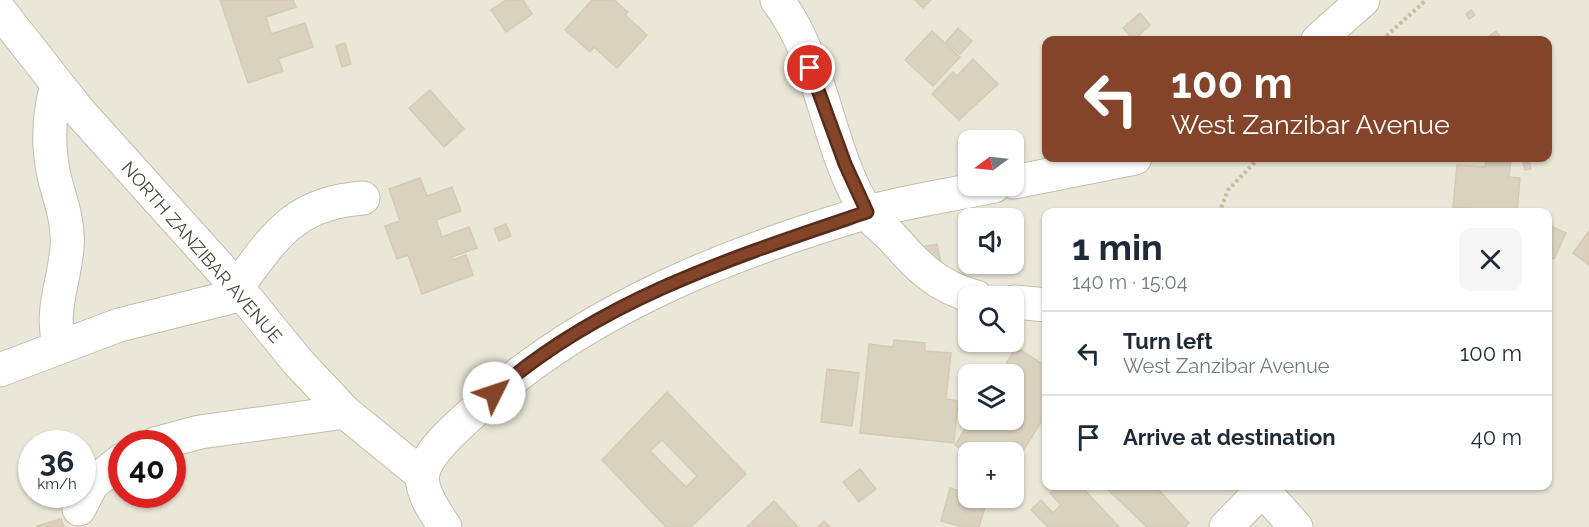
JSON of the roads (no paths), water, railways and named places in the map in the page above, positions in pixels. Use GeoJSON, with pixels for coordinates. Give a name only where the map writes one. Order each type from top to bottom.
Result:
{"type":"FeatureCollection","features":[{"type":"Feature","properties":{"kind":"street"},"geometry":{"type":"LineString","coordinates":[[777,0],[795,28],[845,164],[867,212],[920,269],[948,287],[958,291]]}},
{"type":"Feature","properties":{"kind":"street"},"geometry":{"type":"LineString","coordinates":[[1322,36],[1363,0]]}},
{"type":"Feature","properties":{"kind":"street","name":"NORTH ZANZIBAR AVENUE"},"geometry":{"type":"LineString","coordinates":[[0,11],[57,85],[240,290],[297,361],[345,412],[422,475]]}},
{"type":"Feature","properties":{"kind":"street"},"geometry":{"type":"LineString","coordinates":[[57,85],[52,104],[49,139],[67,236],[65,267],[55,314],[60,346]]}},
{"type":"Feature","properties":{"kind":"street"},"geometry":{"type":"LineString","coordinates":[[1024,180],[1115,162]]}},
{"type":"Feature","properties":{"kind":"street"},"geometry":{"type":"LineString","coordinates":[[445,527],[426,493],[422,475],[427,463],[461,423],[511,378],[575,334],[629,305],[724,261],[867,212],[958,193]]}},
{"type":"Feature","properties":{"kind":"street"},"geometry":{"type":"LineString","coordinates":[[0,370],[119,325],[240,290],[285,226],[314,207],[339,200],[363,198]]}},
{"type":"Feature","properties":{"kind":"street"},"geometry":{"type":"LineString","coordinates":[[1024,303],[1042,305]]}},
{"type":"Feature","properties":{"kind":"street"},"geometry":{"type":"LineString","coordinates":[[186,436],[345,412]]}},
{"type":"Feature","properties":{"kind":"street"},"geometry":{"type":"LineString","coordinates":[[79,509],[92,484],[108,471]]}},
{"type":"Feature","properties":{"kind":"street"},"geometry":{"type":"LineString","coordinates":[[1226,527],[1258,490]]}},
{"type":"Feature","properties":{"kind":"street"},"geometry":{"type":"LineString","coordinates":[[1262,490],[1296,527]]}}]}
